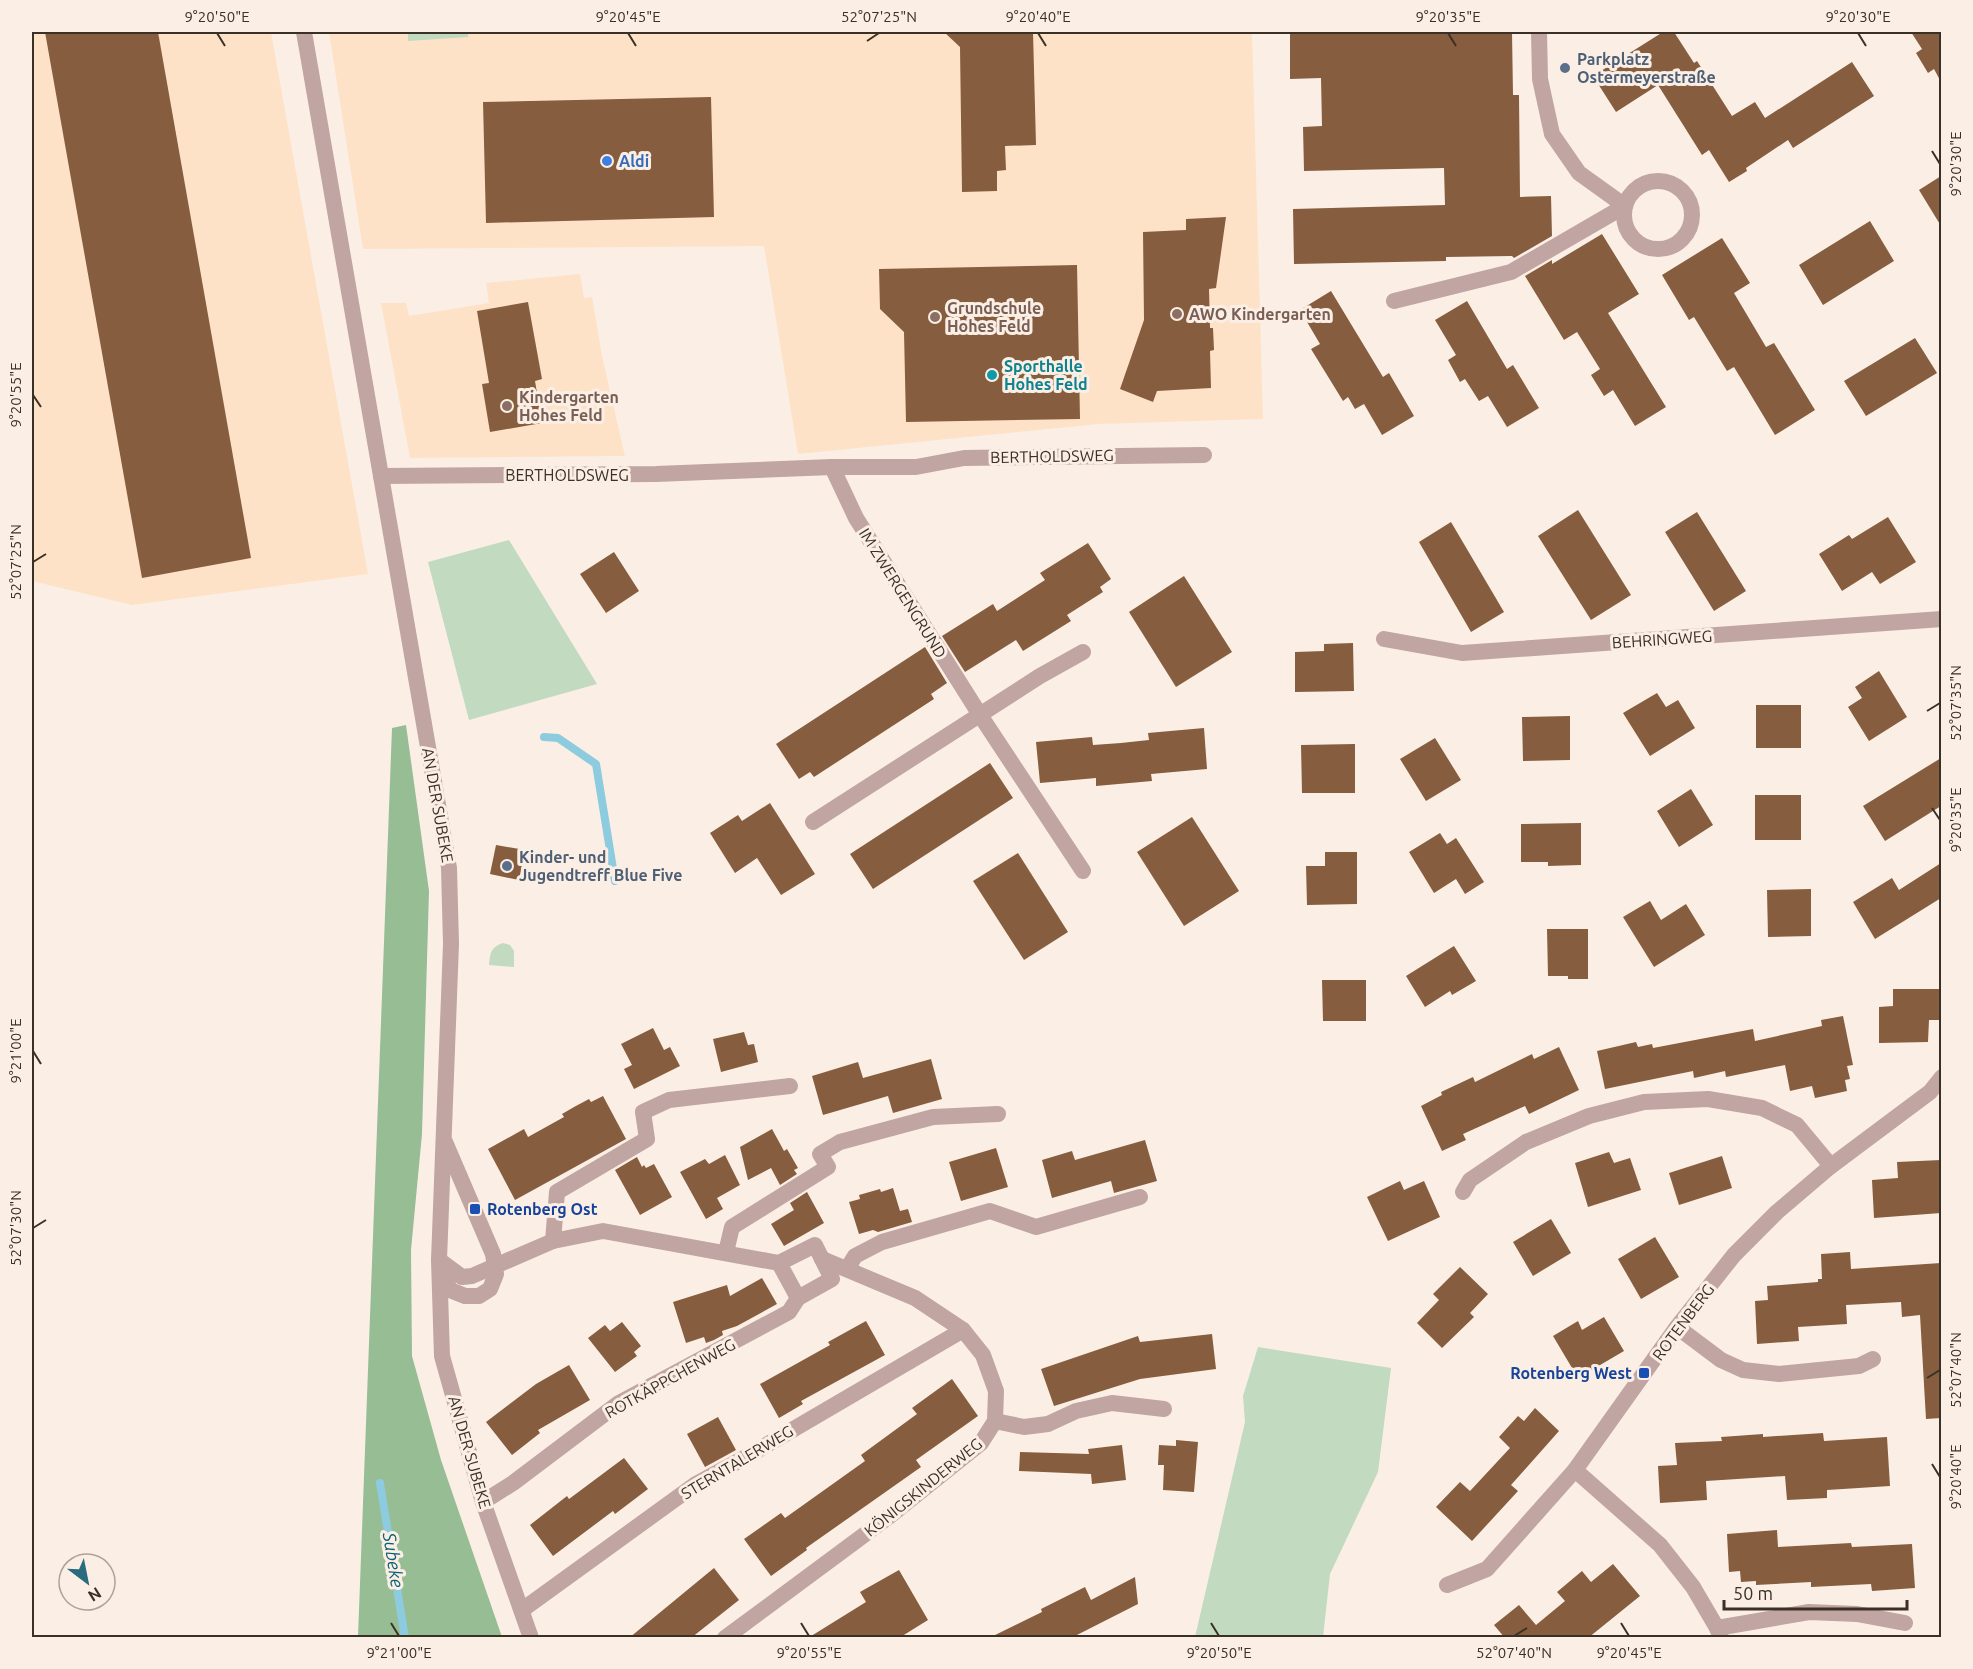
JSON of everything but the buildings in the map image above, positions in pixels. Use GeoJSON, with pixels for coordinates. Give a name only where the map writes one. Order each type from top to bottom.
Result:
{"type":"FeatureCollection","features":[{"type":"Feature","properties":{"kind":"street"},"geometry":{"type":"LineString","coordinates":[[304,32],[381,476]]}},
{"type":"Feature","properties":{"kind":"street"},"geometry":{"type":"LineString","coordinates":[[1539,32],[1540,79],[1552,134],[1579,173],[1625,206]]}},
{"type":"Feature","properties":{"kind":"street"},"geometry":{"type":"LineString","coordinates":[[1394,301],[1511,272],[1625,206],[1638,187],[1656,181],[1671,184],[1679,189],[1689,201],[1692,216],[1688,231],[1672,246],[1659,250],[1646,247],[1633,238],[1626,225],[1625,206]]}},
{"type":"Feature","properties":{"kind":"street","name":"BERTHOLDSWEG"},"geometry":{"type":"LineString","coordinates":[[381,476],[656,474],[832,467],[916,467],[964,458],[1204,455]]}},
{"type":"Feature","properties":{"kind":"street","name":"IM ZWERGENGRUND"},"geometry":{"type":"LineString","coordinates":[[832,467],[856,518],[980,715],[1083,871]]}},
{"type":"Feature","properties":{"kind":"street","name":"AN DER SUBEKE"},"geometry":{"type":"LineString","coordinates":[[381,476],[449,868],[451,944],[439,1260],[442,1356],[483,1502],[531,1638]]}},
{"type":"Feature","properties":{"kind":"street","name":"BEHRINGWEG"},"geometry":{"type":"LineString","coordinates":[[1384,639],[1462,653],[1941,619]]}},
{"type":"Feature","properties":{"kind":"street"},"geometry":{"type":"LineString","coordinates":[[813,822],[1083,651]]}},
{"type":"Feature","properties":{"kind":"street","name":"ROTENBERG"},"geometry":{"type":"LineString","coordinates":[[1447,1585],[1487,1569],[1575,1470],[1677,1327],[1734,1255],[1777,1212],[1831,1166],[1930,1092],[1941,1077]]}},
{"type":"Feature","properties":{"kind":"street"},"geometry":{"type":"LineString","coordinates":[[553,1241],[557,1192],[647,1139],[644,1112],[669,1100],[790,1086]]}},
{"type":"Feature","properties":{"kind":"street"},"geometry":{"type":"LineString","coordinates":[[1463,1192],[1470,1180],[1526,1142],[1589,1116],[1644,1102],[1708,1099],[1762,1108],[1797,1125],[1831,1166]]}},
{"type":"Feature","properties":{"kind":"street"},"geometry":{"type":"LineString","coordinates":[[726,1252],[732,1227],[828,1167],[819,1154],[840,1142],[933,1117],[998,1114]]}},
{"type":"Feature","properties":{"kind":"street","name":"AN DER SUBEKE"},"geometry":{"type":"LineString","coordinates":[[439,1260],[450,1290],[465,1296],[479,1296],[490,1289],[496,1274],[489,1245],[444,1138]]}},
{"type":"Feature","properties":{"kind":"street"},"geometry":{"type":"LineString","coordinates":[[847,1269],[855,1256],[882,1242],[990,1211],[1036,1227],[1140,1197]]}},
{"type":"Feature","properties":{"kind":"street"},"geometry":{"type":"LineString","coordinates":[[495,1266],[553,1241],[603,1231],[780,1263],[798,1298],[832,1279],[822,1260]]}},
{"type":"Feature","properties":{"kind":"street","name":"KÖNIGSKINDERWEG"},"geometry":{"type":"LineString","coordinates":[[725,1638],[891,1515],[981,1443],[994,1421],[996,1391],[983,1355],[963,1330],[915,1299],[822,1260],[814,1245],[780,1263]]}},
{"type":"Feature","properties":{"kind":"street","name":"ROTKÄPPCHENWEG"},"geometry":{"type":"LineString","coordinates":[[483,1502],[513,1483],[619,1403],[789,1312],[798,1298]]}},
{"type":"Feature","properties":{"kind":"street"},"geometry":{"type":"LineString","coordinates":[[1677,1327],[1721,1359],[1743,1370],[1779,1374],[1858,1366],[1873,1359]]}},
{"type":"Feature","properties":{"kind":"street","name":"STERNTALERWEG"},"geometry":{"type":"LineString","coordinates":[[522,1610],[696,1484],[963,1330]]}},
{"type":"Feature","properties":{"kind":"street"},"geometry":{"type":"LineString","coordinates":[[994,1421],[1024,1427],[1048,1424],[1076,1411],[1112,1403],[1164,1409]]}},
{"type":"Feature","properties":{"kind":"street"},"geometry":{"type":"LineString","coordinates":[[1575,1470],[1660,1545],[1693,1587],[1719,1633],[1809,1612],[1857,1614],[1905,1623]]}},
{"type":"Feature","properties":{"kind":"shaded area"},"geometry":{"type":"Polygon","coordinates":[[[32,32],[271,32],[368,574],[132,605],[32,581],[32,32]]]}},
{"type":"Feature","properties":{"kind":"shaded area"},"geometry":{"type":"Polygon","coordinates":[[[329,32],[1252,32],[1263,419],[1098,424],[798,454],[764,246],[363,249],[329,32]]]}},
{"type":"Feature","properties":{"kind":"shaded area","name":"Kindergarten Hohes Feld"},"geometry":{"type":"Polygon","coordinates":[[[580,274],[584,298],[592,297],[602,356],[625,456],[410,458],[381,303],[406,303],[409,316],[489,303],[486,283],[580,274]]]}},
{"type":"Feature","properties":{"kind":"green space"},"geometry":{"type":"Polygon","coordinates":[[[408,32],[468,32],[468,37],[408,41],[408,32]]]}},
{"type":"Feature","properties":{"kind":"green space"},"geometry":{"type":"Polygon","coordinates":[[[509,540],[597,684],[469,720],[428,562],[509,540]]]}},
{"type":"Feature","properties":{"kind":"green space"},"geometry":{"type":"Polygon","coordinates":[[[406,725],[429,891],[422,1134],[411,1250],[412,1356],[441,1460],[502,1637],[358,1637],[392,728],[406,725]]]}},
{"type":"Feature","properties":{"kind":"green space"},"geometry":{"type":"Polygon","coordinates":[[[503,943],[510,945],[514,951],[514,967],[489,965],[492,951],[503,943]]]}},
{"type":"Feature","properties":{"kind":"green space"},"geometry":{"type":"Polygon","coordinates":[[[1258,1347],[1391,1368],[1378,1472],[1330,1574],[1323,1637],[1195,1637],[1245,1422],[1243,1396],[1258,1347]]]}},
{"type":"Feature","properties":{"kind":"waterway","name":"Subeke"},"geometry":{"type":"LineString","coordinates":[[544,737],[558,738],[596,764],[615,881]]}},
{"type":"Feature","properties":{"kind":"waterway","name":"Subeke"},"geometry":{"type":"LineString","coordinates":[[380,1483],[405,1638]]}},
{"type":"Feature","properties":{"kind":"place","name":"Parkplatz Ostermeyerstraße"},"geometry":{"type":"Point","coordinates":[1565,68]}},
{"type":"Feature","properties":{"kind":"place","name":"Aldi"},"geometry":{"type":"Point","coordinates":[607,161]}},
{"type":"Feature","properties":{"kind":"place","name":"AWO Kindergarten"},"geometry":{"type":"Point","coordinates":[1177,314]}},
{"type":"Feature","properties":{"kind":"place","name":"Grundschule Hohes Feld"},"geometry":{"type":"Point","coordinates":[935,317]}},
{"type":"Feature","properties":{"kind":"place","name":"Sporthalle Hohes Feld"},"geometry":{"type":"Point","coordinates":[992,375]}},
{"type":"Feature","properties":{"kind":"place","name":"Kindergarten Hohes Feld"},"geometry":{"type":"Point","coordinates":[507,406]}},
{"type":"Feature","properties":{"kind":"place","name":"Kinder- und Jugendtreff Blue Five"},"geometry":{"type":"Point","coordinates":[507,866]}},
{"type":"Feature","properties":{"kind":"place","name":"Rotenberg Ost"},"geometry":{"type":"Point","coordinates":[475,1209]}},
{"type":"Feature","properties":{"kind":"place","name":"Rotenberg West"},"geometry":{"type":"Point","coordinates":[1644,1373]}}]}
